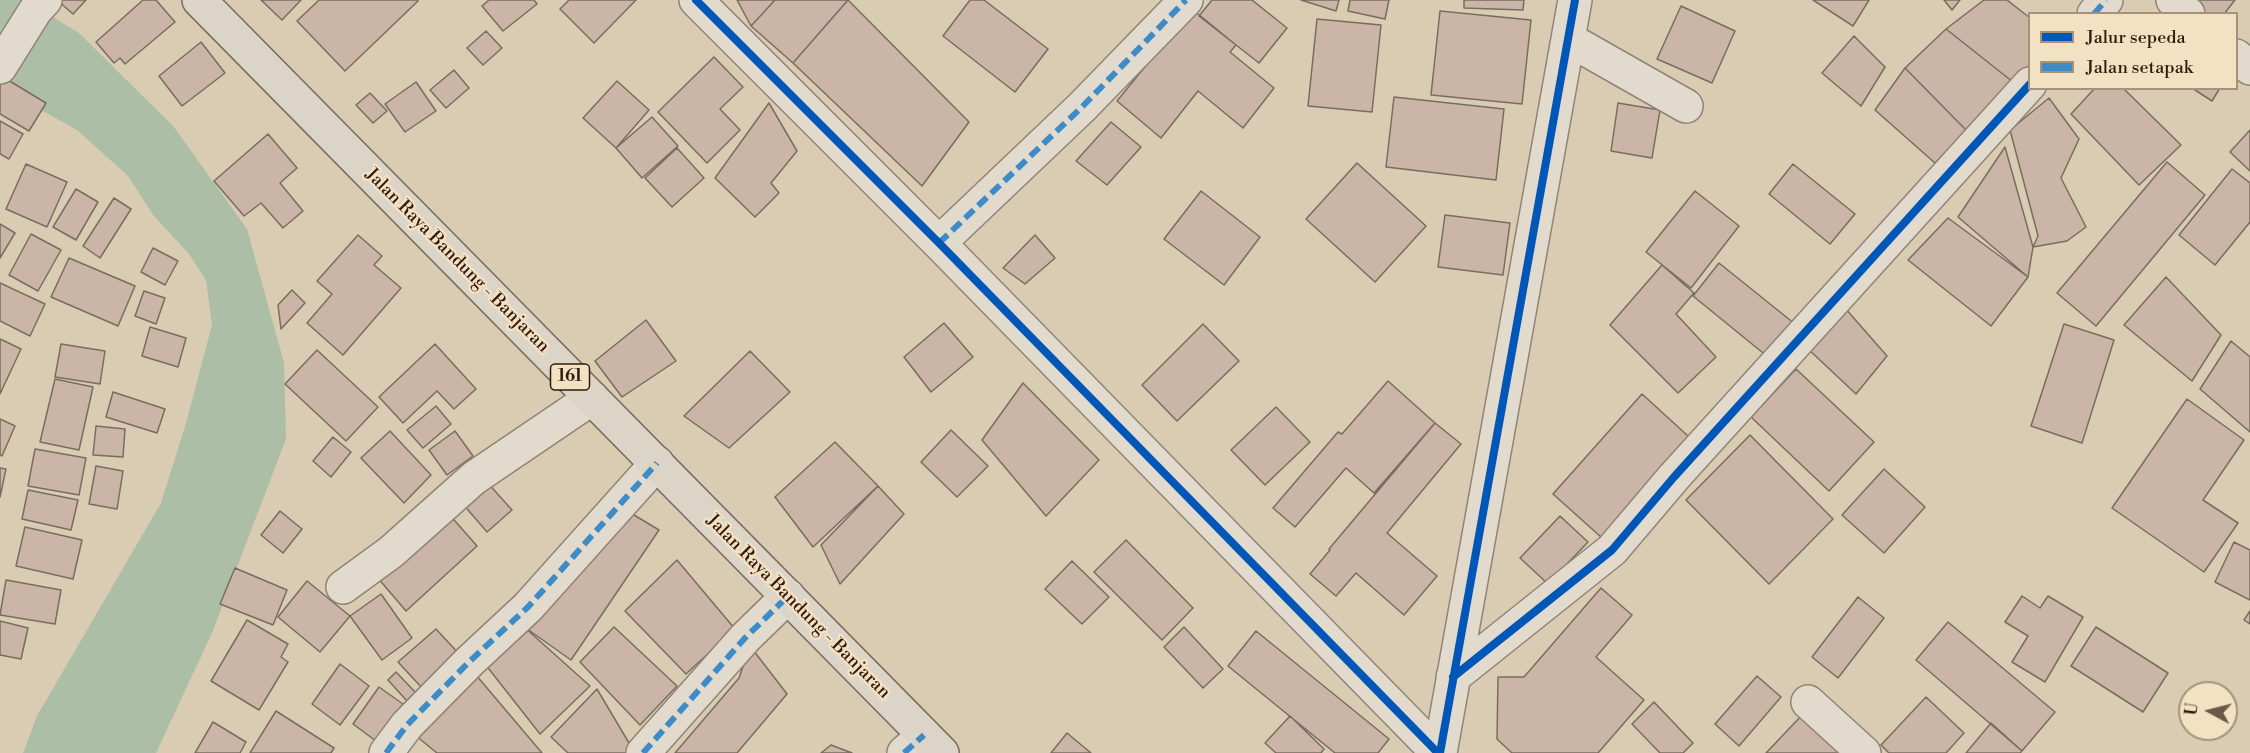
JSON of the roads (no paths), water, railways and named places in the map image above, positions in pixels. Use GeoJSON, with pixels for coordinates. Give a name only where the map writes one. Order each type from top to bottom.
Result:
{"type":"FeatureCollection","features":[{"type":"Feature","properties":{"kind":"main road","name":"Jalan Raya Bandung - Banjaran"},"geometry":{"type":"LineString","coordinates":[[199,0],[788,596],[924,747]]}},
{"type":"Feature","properties":{"kind":"street"},"geometry":{"type":"LineString","coordinates":[[696,0],[939,243],[1439,753]]}},
{"type":"Feature","properties":{"kind":"street"},"geometry":{"type":"LineString","coordinates":[[939,243],[1082,107],[1186,0]]}},
{"type":"Feature","properties":{"kind":"street"},"geometry":{"type":"LineString","coordinates":[[1439,753],[1575,0]]}},
{"type":"Feature","properties":{"kind":"street"},"geometry":{"type":"LineString","coordinates":[[2096,12],[2106,0]]}},
{"type":"Feature","properties":{"kind":"street"},"geometry":{"type":"LineString","coordinates":[[2173,0],[2186,12]]}},
{"type":"Feature","properties":{"kind":"street"},"geometry":{"type":"LineString","coordinates":[[0,67],[40,6]]}},
{"type":"Feature","properties":{"kind":"street"},"geometry":{"type":"LineString","coordinates":[[1568,39],[1686,106]]}},
{"type":"Feature","properties":{"kind":"street"},"geometry":{"type":"LineString","coordinates":[[2238,58],[2250,68]]}},
{"type":"Feature","properties":{"kind":"street"},"geometry":{"type":"LineString","coordinates":[[1453,677],[1612,550],[1682,468],[2028,86]]}},
{"type":"Feature","properties":{"kind":"street"},"geometry":{"type":"LineString","coordinates":[[343,587],[391,552],[474,478],[592,398]]}},
{"type":"Feature","properties":{"kind":"street"},"geometry":{"type":"LineString","coordinates":[[386,753],[407,725],[470,661],[528,608],[657,463]]}},
{"type":"Feature","properties":{"kind":"street"},"geometry":{"type":"LineString","coordinates":[[643,753],[745,638],[788,596]]}},
{"type":"Feature","properties":{"kind":"street"},"geometry":{"type":"LineString","coordinates":[[1808,702],[1864,753]]}}]}
